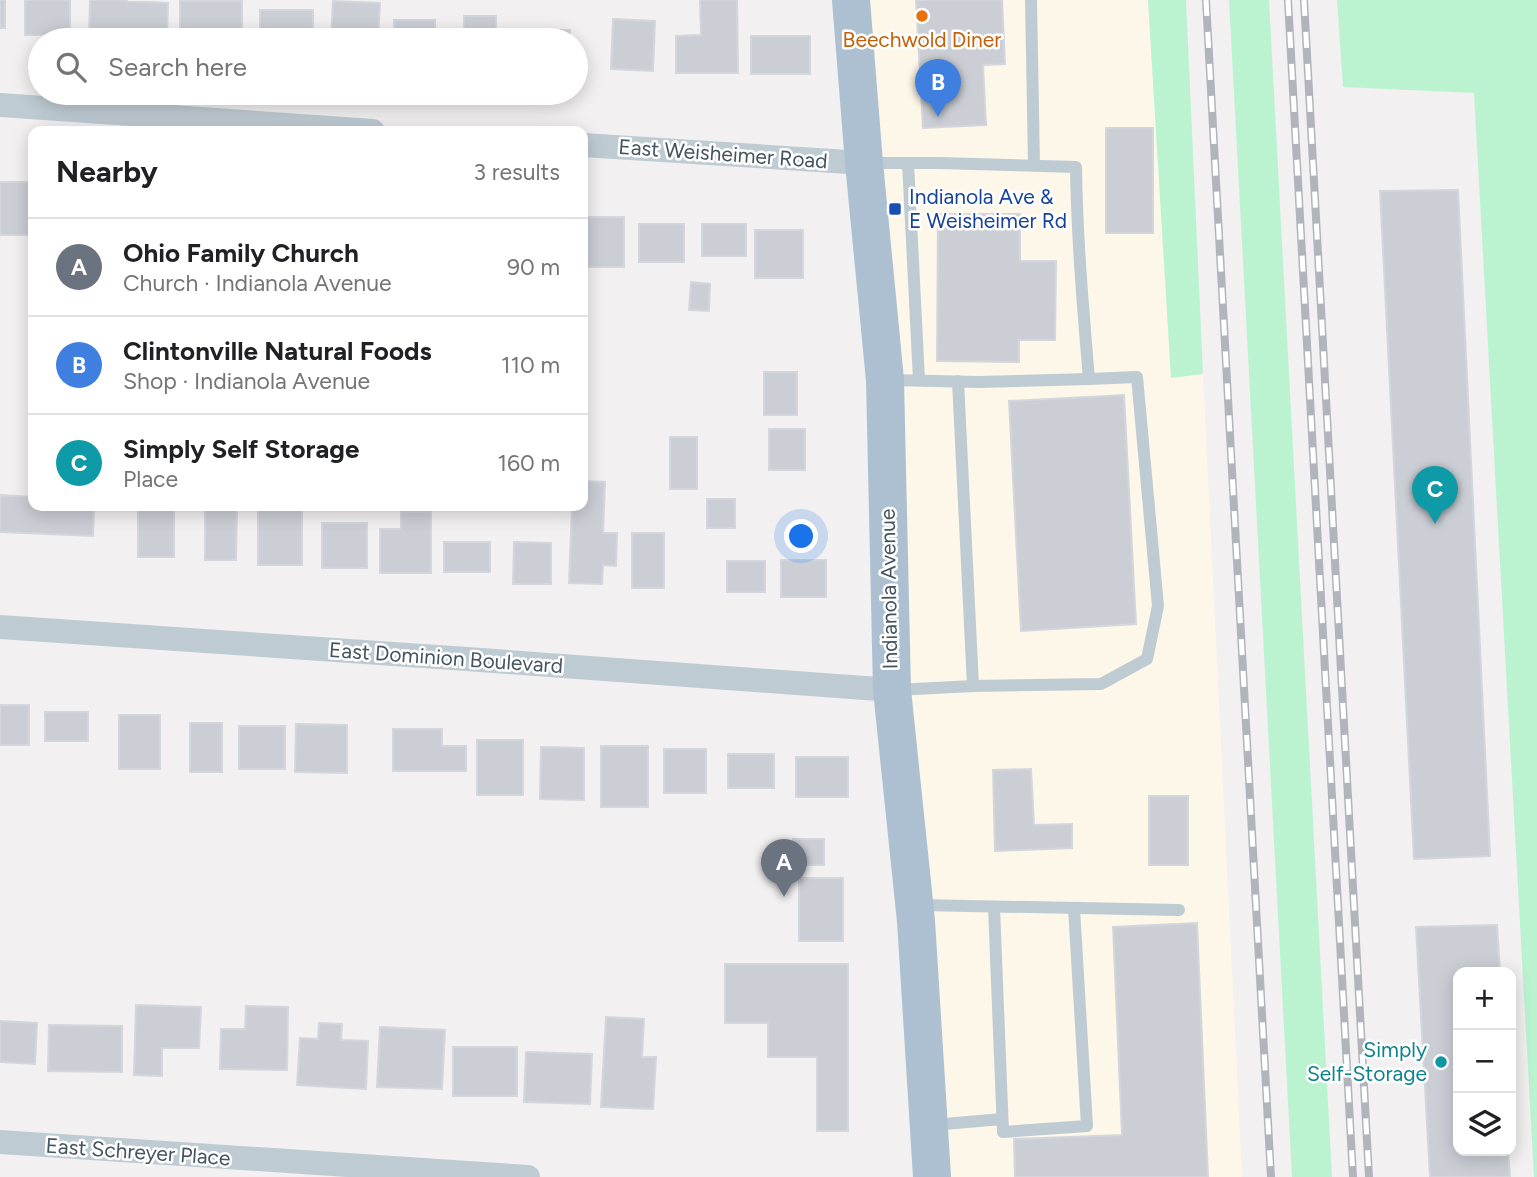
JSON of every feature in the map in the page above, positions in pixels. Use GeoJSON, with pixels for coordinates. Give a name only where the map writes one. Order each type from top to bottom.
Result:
{"type":"FeatureCollection","features":[{"type":"Feature","properties":{"kind":"main road","name":"Indianola Avenue"},"geometry":{"type":"LineString","coordinates":[[851,0],[864,163],[902,380],[891,690],[915,905],[932,1177]]}},
{"type":"Feature","properties":{"kind":"street"},"geometry":{"type":"LineString","coordinates":[[0,105],[301,126]]}},
{"type":"Feature","properties":{"kind":"street","name":"East Weisheimer Road"},"geometry":{"type":"LineString","coordinates":[[588,145],[864,163]]}},
{"type":"Feature","properties":{"kind":"street","name":"East Dominion Boulevard"},"geometry":{"type":"LineString","coordinates":[[0,628],[891,690]]}},
{"type":"Feature","properties":{"kind":"street","name":"East Schreyer Place"},"geometry":{"type":"LineString","coordinates":[[0,1142],[334,1171],[528,1177]]}},
{"type":"Feature","properties":{"kind":"lane"},"geometry":{"type":"LineString","coordinates":[[1031,0],[1034,165]]}},
{"type":"Feature","properties":{"kind":"lane"},"geometry":{"type":"LineString","coordinates":[[864,163],[1076,167],[1081,296],[1089,379]]}},
{"type":"Feature","properties":{"kind":"lane"},"geometry":{"type":"LineString","coordinates":[[891,690],[1101,684],[1147,659],[1158,606],[1137,377],[979,382],[902,380],[908,163]]}},
{"type":"Feature","properties":{"kind":"lane"},"geometry":{"type":"LineString","coordinates":[[958,381],[973,686]]}},
{"type":"Feature","properties":{"kind":"lane"},"geometry":{"type":"LineString","coordinates":[[915,905],[1179,910]]}},
{"type":"Feature","properties":{"kind":"lane"},"geometry":{"type":"LineString","coordinates":[[994,907],[1003,1132],[1087,1126],[1074,908]]}},
{"type":"Feature","properties":{"kind":"lane"},"geometry":{"type":"LineString","coordinates":[[929,1125],[1002,1119]]}},
{"type":"Feature","properties":{"kind":"shaded area"},"geometry":{"type":"Polygon","coordinates":[[[853,0],[1148,0],[1171,377],[1203,374],[1242,1177],[935,1177],[853,0]]]}},
{"type":"Feature","properties":{"kind":"green space"},"geometry":{"type":"Polygon","coordinates":[[[1148,0],[1186,0],[1203,374],[1171,378],[1148,0]]]}},
{"type":"Feature","properties":{"kind":"green space"},"geometry":{"type":"Polygon","coordinates":[[[1229,0],[1269,0],[1332,1177],[1292,1177],[1229,0]]]}},
{"type":"Feature","properties":{"kind":"green space"},"geometry":{"type":"Polygon","coordinates":[[[1337,0],[1537,0],[1537,1177],[1534,1177],[1474,93],[1343,87],[1337,0]]]}},
{"type":"Feature","properties":{"kind":"building"},"geometry":{"type":"Polygon","coordinates":[[[0,0],[5,0],[5,28],[0,28],[0,0]]]}},
{"type":"Feature","properties":{"kind":"building"},"geometry":{"type":"Polygon","coordinates":[[[25,0],[70,0],[70,28],[28,28],[28,35],[25,35],[25,0]]]}},
{"type":"Feature","properties":{"kind":"building"},"geometry":{"type":"Polygon","coordinates":[[[90,0],[168,3],[167,28],[89,28],[90,0]]]}},
{"type":"Feature","properties":{"kind":"building"},"geometry":{"type":"Polygon","coordinates":[[[700,0],[737,0],[738,73],[676,73],[676,36],[701,35],[700,0]]]}},
{"type":"Feature","properties":{"kind":"building"},"geometry":{"type":"Polygon","coordinates":[[[916,0],[1002,0],[1005,64],[983,65],[986,125],[923,128],[916,0]]]}},
{"type":"Feature","properties":{"kind":"building"},"geometry":{"type":"Polygon","coordinates":[[[180,1],[242,1],[242,28],[180,28],[180,1]]]}},
{"type":"Feature","properties":{"kind":"building"},"geometry":{"type":"Polygon","coordinates":[[[333,1],[380,3],[379,28],[332,28],[333,1]]]}},
{"type":"Feature","properties":{"kind":"building"},"geometry":{"type":"Polygon","coordinates":[[[260,10],[313,10],[313,28],[260,28],[260,10]]]}},
{"type":"Feature","properties":{"kind":"building"},"geometry":{"type":"Polygon","coordinates":[[[464,16],[496,16],[496,28],[464,28],[464,16]]]}},
{"type":"Feature","properties":{"kind":"building"},"geometry":{"type":"Polygon","coordinates":[[[613,19],[655,21],[653,71],[611,69],[613,19]]]}},
{"type":"Feature","properties":{"kind":"building"},"geometry":{"type":"Polygon","coordinates":[[[394,20],[435,20],[435,28],[394,28],[394,20]]]}},
{"type":"Feature","properties":{"kind":"building"},"geometry":{"type":"Polygon","coordinates":[[[751,36],[810,36],[810,74],[751,74],[751,36]]]}},
{"type":"Feature","properties":{"kind":"building"},"geometry":{"type":"Polygon","coordinates":[[[1106,128],[1153,128],[1153,233],[1106,233],[1106,128]]]}},
{"type":"Feature","properties":{"kind":"building"},"geometry":{"type":"Polygon","coordinates":[[[0,182],[28,182],[28,235],[0,235],[0,182]]]}},
{"type":"Feature","properties":{"kind":"building"},"geometry":{"type":"Polygon","coordinates":[[[1458,190],[1490,856],[1414,859],[1380,191],[1458,190]]]}},
{"type":"Feature","properties":{"kind":"building"},"geometry":{"type":"Polygon","coordinates":[[[938,214],[1020,214],[1020,261],[1056,261],[1055,340],[1019,340],[1019,362],[937,361],[938,214]]]}},
{"type":"Feature","properties":{"kind":"building"},"geometry":{"type":"Polygon","coordinates":[[[588,217],[624,217],[624,267],[588,267],[588,217]]]}},
{"type":"Feature","properties":{"kind":"building"},"geometry":{"type":"Polygon","coordinates":[[[639,224],[684,224],[684,262],[639,262],[639,224]]]}},
{"type":"Feature","properties":{"kind":"building"},"geometry":{"type":"Polygon","coordinates":[[[702,224],[746,224],[746,256],[702,256],[702,224]]]}},
{"type":"Feature","properties":{"kind":"building"},"geometry":{"type":"Polygon","coordinates":[[[755,230],[803,230],[803,278],[755,278],[755,230]]]}},
{"type":"Feature","properties":{"kind":"building"},"geometry":{"type":"Polygon","coordinates":[[[691,282],[710,284],[709,311],[689,310],[691,282]]]}},
{"type":"Feature","properties":{"kind":"building"},"geometry":{"type":"Polygon","coordinates":[[[764,372],[797,372],[797,415],[764,415],[764,372]]]}},
{"type":"Feature","properties":{"kind":"building"},"geometry":{"type":"Polygon","coordinates":[[[1124,395],[1136,624],[1021,631],[1009,401],[1124,395]]]}},
{"type":"Feature","properties":{"kind":"building"},"geometry":{"type":"Polygon","coordinates":[[[769,429],[805,429],[805,470],[769,470],[769,429]]]}},
{"type":"Feature","properties":{"kind":"building"},"geometry":{"type":"Polygon","coordinates":[[[670,437],[697,437],[697,489],[670,489],[670,437]]]}},
{"type":"Feature","properties":{"kind":"building"},"geometry":{"type":"Polygon","coordinates":[[[588,481],[605,482],[603,533],[617,533],[616,566],[603,565],[602,584],[569,583],[572,511],[588,511],[588,481]]]}},
{"type":"Feature","properties":{"kind":"building"},"geometry":{"type":"Polygon","coordinates":[[[0,495],[28,497],[28,511],[94,511],[93,536],[0,532],[0,495]]]}},
{"type":"Feature","properties":{"kind":"building"},"geometry":{"type":"Polygon","coordinates":[[[707,499],[735,499],[735,528],[707,528],[707,499]]]}},
{"type":"Feature","properties":{"kind":"building"},"geometry":{"type":"Polygon","coordinates":[[[138,511],[174,511],[174,557],[138,557],[138,511]]]}},
{"type":"Feature","properties":{"kind":"building"},"geometry":{"type":"Polygon","coordinates":[[[205,511],[237,511],[236,560],[205,560],[205,511]]]}},
{"type":"Feature","properties":{"kind":"building"},"geometry":{"type":"Polygon","coordinates":[[[258,511],[302,511],[302,565],[258,565],[258,511]]]}},
{"type":"Feature","properties":{"kind":"building"},"geometry":{"type":"Polygon","coordinates":[[[401,512],[431,512],[431,573],[380,573],[380,529],[401,529],[401,512]]]}},
{"type":"Feature","properties":{"kind":"building"},"geometry":{"type":"Polygon","coordinates":[[[322,523],[367,523],[367,568],[322,568],[322,523]]]}},
{"type":"Feature","properties":{"kind":"building"},"geometry":{"type":"Polygon","coordinates":[[[632,533],[664,533],[664,588],[632,588],[632,533]]]}},
{"type":"Feature","properties":{"kind":"building"},"geometry":{"type":"Polygon","coordinates":[[[444,542],[490,542],[490,572],[444,572],[444,542]]]}},
{"type":"Feature","properties":{"kind":"building"},"geometry":{"type":"Polygon","coordinates":[[[514,542],[551,543],[551,584],[513,584],[514,542]]]}},
{"type":"Feature","properties":{"kind":"building"},"geometry":{"type":"Polygon","coordinates":[[[781,560],[826,560],[826,597],[781,597],[781,560]]]}},
{"type":"Feature","properties":{"kind":"building"},"geometry":{"type":"Polygon","coordinates":[[[727,561],[765,561],[765,592],[727,592],[727,561]]]}},
{"type":"Feature","properties":{"kind":"building"},"geometry":{"type":"Polygon","coordinates":[[[0,705],[29,705],[29,745],[0,745],[0,705]]]}},
{"type":"Feature","properties":{"kind":"building"},"geometry":{"type":"Polygon","coordinates":[[[45,712],[88,712],[88,741],[45,741],[45,712]]]}},
{"type":"Feature","properties":{"kind":"building"},"geometry":{"type":"Polygon","coordinates":[[[119,715],[160,715],[160,769],[119,769],[119,715]]]}},
{"type":"Feature","properties":{"kind":"building"},"geometry":{"type":"Polygon","coordinates":[[[190,723],[222,723],[222,772],[190,772],[190,723]]]}},
{"type":"Feature","properties":{"kind":"building"},"geometry":{"type":"Polygon","coordinates":[[[296,724],[347,725],[347,773],[295,772],[296,724]]]}},
{"type":"Feature","properties":{"kind":"building"},"geometry":{"type":"Polygon","coordinates":[[[239,726],[285,726],[285,769],[239,769],[239,726]]]}},
{"type":"Feature","properties":{"kind":"building"},"geometry":{"type":"Polygon","coordinates":[[[393,729],[442,729],[442,746],[466,746],[466,771],[393,771],[393,729]]]}},
{"type":"Feature","properties":{"kind":"building"},"geometry":{"type":"Polygon","coordinates":[[[477,740],[523,740],[523,795],[477,795],[477,740]]]}},
{"type":"Feature","properties":{"kind":"building"},"geometry":{"type":"Polygon","coordinates":[[[601,746],[648,746],[648,807],[601,807],[601,746]]]}},
{"type":"Feature","properties":{"kind":"building"},"geometry":{"type":"Polygon","coordinates":[[[541,747],[584,748],[584,800],[540,799],[541,747]]]}},
{"type":"Feature","properties":{"kind":"building"},"geometry":{"type":"Polygon","coordinates":[[[664,749],[706,749],[706,793],[664,793],[664,749]]]}},
{"type":"Feature","properties":{"kind":"building"},"geometry":{"type":"Polygon","coordinates":[[[728,754],[774,754],[774,788],[728,788],[728,754]]]}},
{"type":"Feature","properties":{"kind":"building"},"geometry":{"type":"Polygon","coordinates":[[[796,757],[848,757],[848,797],[796,797],[796,757]]]}},
{"type":"Feature","properties":{"kind":"building"},"geometry":{"type":"Polygon","coordinates":[[[1031,769],[1034,825],[1072,824],[1072,848],[995,851],[993,770],[1031,769]]]}},
{"type":"Feature","properties":{"kind":"building"},"geometry":{"type":"Polygon","coordinates":[[[1149,796],[1188,796],[1188,865],[1149,865],[1149,796]]]}},
{"type":"Feature","properties":{"kind":"building"},"geometry":{"type":"Polygon","coordinates":[[[793,839],[824,839],[824,865],[793,865],[793,839]]]}},
{"type":"Feature","properties":{"kind":"building"},"geometry":{"type":"Polygon","coordinates":[[[799,878],[843,878],[843,941],[799,941],[799,878]]]}},
{"type":"Feature","properties":{"kind":"building"},"geometry":{"type":"Polygon","coordinates":[[[1197,923],[1208,1177],[1015,1177],[1014,1139],[1122,1135],[1113,927],[1197,923]]]}},
{"type":"Feature","properties":{"kind":"building","name":"Simply Self-Storage"},"geometry":{"type":"Polygon","coordinates":[[[1497,925],[1500,967],[1453,967],[1453,1156],[1508,1156],[1510,1177],[1430,1177],[1416,927],[1497,925]]]}},
{"type":"Feature","properties":{"kind":"building"},"geometry":{"type":"Polygon","coordinates":[[[725,964],[848,964],[848,1131],[817,1131],[817,1057],[768,1057],[768,1023],[725,1023],[725,964]]]}},
{"type":"Feature","properties":{"kind":"building"},"geometry":{"type":"Polygon","coordinates":[[[136,1005],[201,1007],[199,1048],[162,1048],[162,1076],[134,1075],[136,1005]]]}},
{"type":"Feature","properties":{"kind":"building"},"geometry":{"type":"Polygon","coordinates":[[[246,1006],[288,1007],[287,1070],[220,1069],[221,1029],[245,1029],[246,1006]]]}},
{"type":"Feature","properties":{"kind":"building"},"geometry":{"type":"Polygon","coordinates":[[[606,1017],[644,1019],[642,1057],[656,1057],[653,1109],[601,1107],[606,1017]]]}},
{"type":"Feature","properties":{"kind":"building"},"geometry":{"type":"Polygon","coordinates":[[[0,1021],[37,1023],[35,1064],[0,1062],[0,1021]]]}},
{"type":"Feature","properties":{"kind":"building"},"geometry":{"type":"Polygon","coordinates":[[[319,1023],[342,1024],[341,1040],[368,1041],[366,1089],[297,1085],[300,1038],[318,1039],[319,1023]]]}},
{"type":"Feature","properties":{"kind":"building"},"geometry":{"type":"Polygon","coordinates":[[[49,1025],[122,1026],[122,1072],[48,1071],[49,1025]]]}},
{"type":"Feature","properties":{"kind":"building"},"geometry":{"type":"Polygon","coordinates":[[[380,1027],[445,1030],[442,1089],[377,1087],[380,1027]]]}},
{"type":"Feature","properties":{"kind":"building"},"geometry":{"type":"Polygon","coordinates":[[[453,1047],[517,1047],[517,1096],[453,1096],[453,1047]]]}},
{"type":"Feature","properties":{"kind":"building"},"geometry":{"type":"Polygon","coordinates":[[[526,1052],[592,1054],[590,1104],[524,1102],[526,1052]]]}},
{"type":"Feature","properties":{"kind":"railway"},"geometry":{"type":"LineString","coordinates":[[1206,0],[1271,1177]]}},
{"type":"Feature","properties":{"kind":"railway"},"geometry":{"type":"LineString","coordinates":[[1288,0],[1353,1177]]}},
{"type":"Feature","properties":{"kind":"railway"},"geometry":{"type":"LineString","coordinates":[[1304,0],[1369,1177]]}},
{"type":"Feature","properties":{"kind":"place","name":"Beechwold Diner"},"geometry":{"type":"Point","coordinates":[922,16]}},
{"type":"Feature","properties":{"kind":"place","name":"Clintonville Natural Foods"},"geometry":{"type":"Point","coordinates":[938,117]}},
{"type":"Feature","properties":{"kind":"place","name":"Indianola Ave & E Weisheimer Rd"},"geometry":{"type":"Point","coordinates":[895,209]}},
{"type":"Feature","properties":{"kind":"place","name":"Simply Self Storage"},"geometry":{"type":"Point","coordinates":[1435,524]}},
{"type":"Feature","properties":{"kind":"place","name":"Ohio Family Church"},"geometry":{"type":"Point","coordinates":[784,897]}},
{"type":"Feature","properties":{"kind":"place","name":"Simply Self-Storage"},"geometry":{"type":"Point","coordinates":[1441,1062]}}]}
